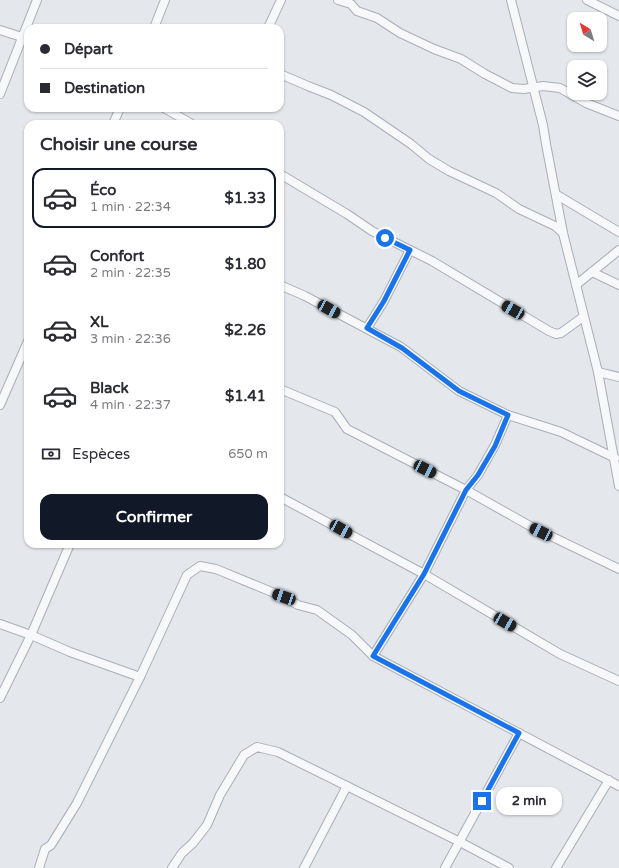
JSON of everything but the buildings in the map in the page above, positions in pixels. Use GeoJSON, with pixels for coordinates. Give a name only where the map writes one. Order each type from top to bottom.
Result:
{"type":"FeatureCollection","features":[{"type":"Feature","properties":{"kind":"street"},"geometry":{"type":"LineString","coordinates":[[29,24],[37,0]]}},
{"type":"Feature","properties":{"kind":"street"},"geometry":{"type":"LineString","coordinates":[[156,24],[165,0]]}},
{"type":"Feature","properties":{"kind":"street"},"geometry":{"type":"LineString","coordinates":[[270,24],[281,0]]}},
{"type":"Feature","properties":{"kind":"street"},"geometry":{"type":"LineString","coordinates":[[338,0],[352,4],[357,11],[377,18],[400,33],[461,59],[512,88],[520,89],[543,86],[560,88],[586,103],[619,116]]}},
{"type":"Feature","properties":{"kind":"street"},"geometry":{"type":"LineString","coordinates":[[511,0],[543,125],[564,233],[583,317],[598,372],[619,486]]}},
{"type":"Feature","properties":{"kind":"street"},"geometry":{"type":"LineString","coordinates":[[587,0],[619,16]]}},
{"type":"Feature","properties":{"kind":"street"},"geometry":{"type":"LineString","coordinates":[[0,30],[24,38]]}},
{"type":"Feature","properties":{"kind":"street"},"geometry":{"type":"LineString","coordinates":[[0,94],[24,40]]}},
{"type":"Feature","properties":{"kind":"street"},"geometry":{"type":"LineString","coordinates":[[284,76],[331,95],[364,112],[449,172],[496,194],[519,209],[555,226],[564,233]]}},
{"type":"Feature","properties":{"kind":"street"},"geometry":{"type":"LineString","coordinates":[[171,112],[185,120]]}},
{"type":"Feature","properties":{"kind":"street"},"geometry":{"type":"LineString","coordinates":[[284,176],[347,214],[372,231],[432,262],[549,331],[556,334],[561,333],[583,317]]}},
{"type":"Feature","properties":{"kind":"street"},"geometry":{"type":"LineString","coordinates":[[557,195],[619,232]]}},
{"type":"Feature","properties":{"kind":"street"},"geometry":{"type":"LineString","coordinates":[[367,328],[384,301],[410,250]]}},
{"type":"Feature","properties":{"kind":"street"},"geometry":{"type":"LineString","coordinates":[[576,285],[619,250]]}},
{"type":"Feature","properties":{"kind":"street"},"geometry":{"type":"LineString","coordinates":[[592,272],[619,285]]}},
{"type":"Feature","properties":{"kind":"street"},"geometry":{"type":"LineString","coordinates":[[284,287],[367,328],[402,348],[459,391],[508,415],[561,432],[615,458]]}},
{"type":"Feature","properties":{"kind":"street"},"geometry":{"type":"LineString","coordinates":[[0,405],[24,350]]}},
{"type":"Feature","properties":{"kind":"street"},"geometry":{"type":"LineString","coordinates":[[598,372],[619,377]]}},
{"type":"Feature","properties":{"kind":"street"},"geometry":{"type":"LineString","coordinates":[[284,390],[335,412],[347,429],[466,490],[530,526],[619,569]]}},
{"type":"Feature","properties":{"kind":"street"},"geometry":{"type":"LineString","coordinates":[[373,656],[424,574],[466,490],[478,475],[495,446],[508,415]]}},
{"type":"Feature","properties":{"kind":"street"},"geometry":{"type":"LineString","coordinates":[[284,499],[424,574],[560,654],[619,681]]}},
{"type":"Feature","properties":{"kind":"street"},"geometry":{"type":"LineString","coordinates":[[0,698],[30,635],[68,548]]}},
{"type":"Feature","properties":{"kind":"street"},"geometry":{"type":"LineString","coordinates":[[39,868],[45,849],[51,845],[78,803],[140,677],[187,575],[200,566],[216,569],[239,580],[284,597],[298,605],[317,610],[352,635],[373,656],[619,786]]}},
{"type":"Feature","properties":{"kind":"street"},"geometry":{"type":"LineString","coordinates":[[0,624],[70,652],[140,677]]}},
{"type":"Feature","properties":{"kind":"street"},"geometry":{"type":"LineString","coordinates":[[445,868],[519,733]]}},
{"type":"Feature","properties":{"kind":"street"},"geometry":{"type":"LineString","coordinates":[[172,868],[182,853],[193,843],[207,825],[220,795],[244,755],[257,747],[278,752],[460,842],[509,868]]}},
{"type":"Feature","properties":{"kind":"street"},"geometry":{"type":"LineString","coordinates":[[556,868],[608,780]]}},
{"type":"Feature","properties":{"kind":"street"},"geometry":{"type":"LineString","coordinates":[[304,868],[348,786]]}},
{"type":"Feature","properties":{"kind":"route"},"geometry":{"type":"LineString","coordinates":[[385,238],[410,250],[384,301],[367,328],[402,348],[459,391],[508,415],[495,446],[478,475],[466,490],[424,574],[373,656],[519,733],[482,801]]}}]}
